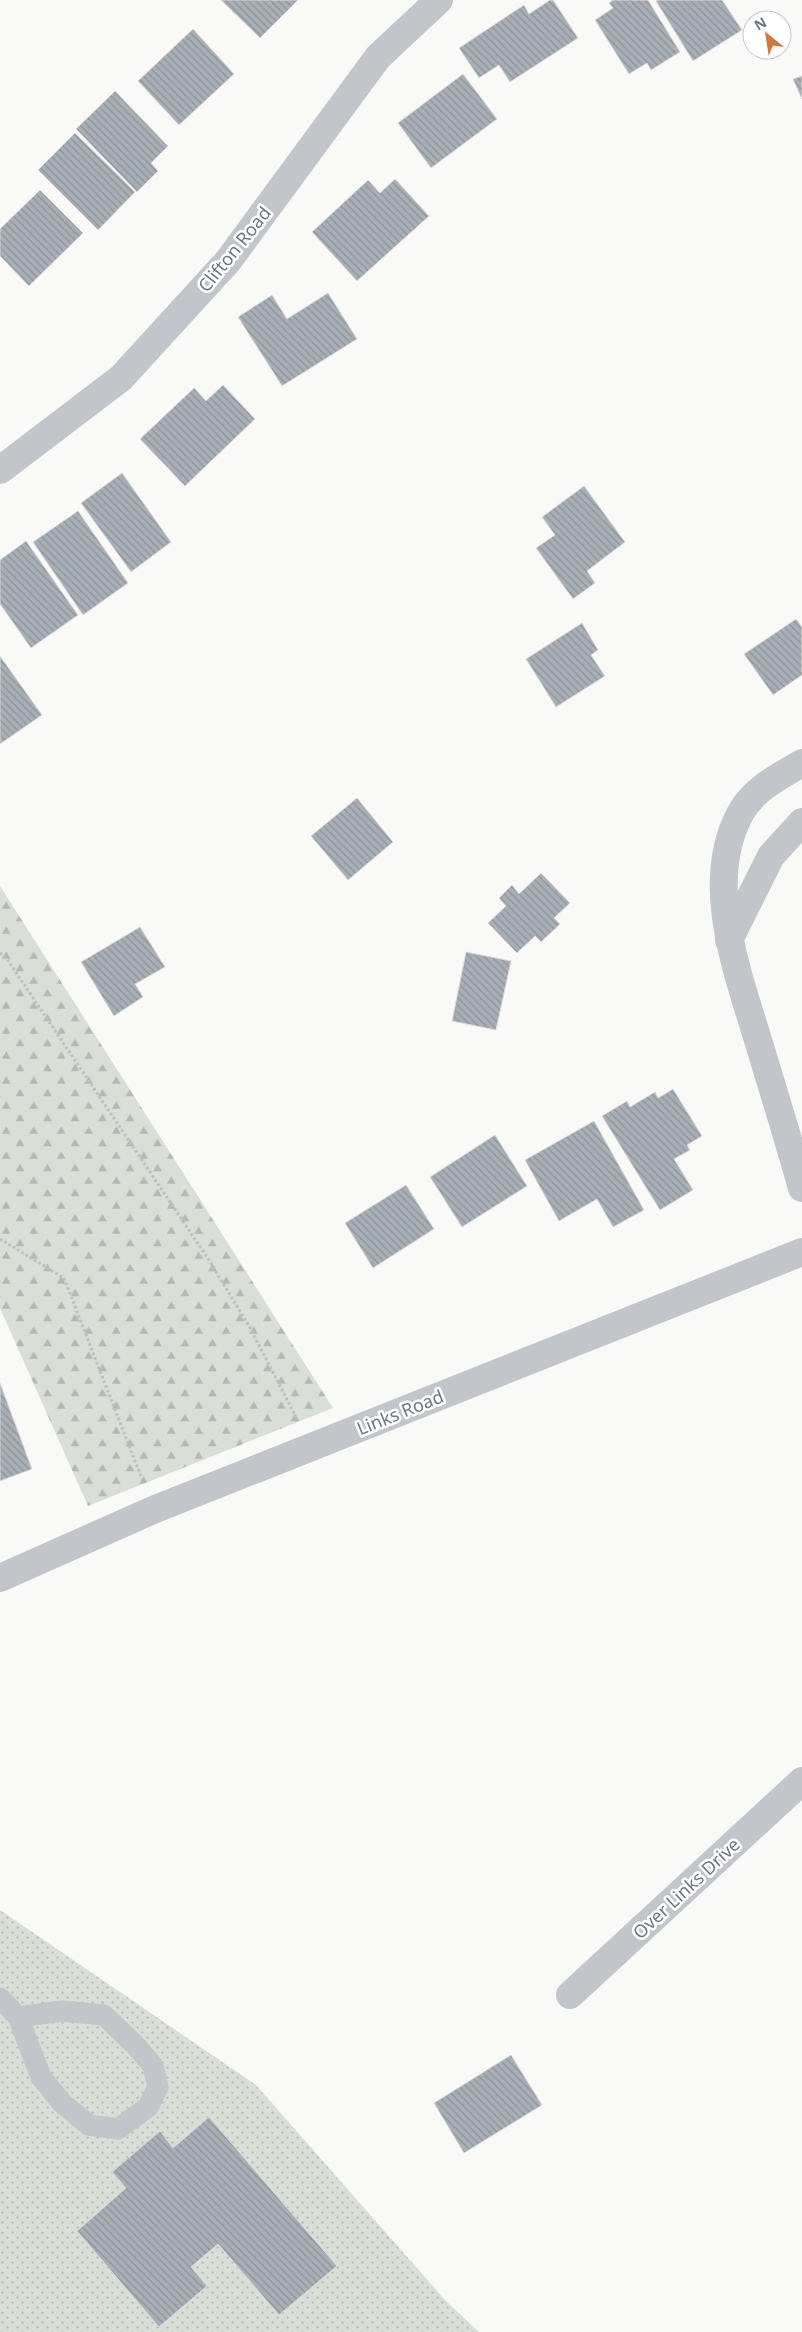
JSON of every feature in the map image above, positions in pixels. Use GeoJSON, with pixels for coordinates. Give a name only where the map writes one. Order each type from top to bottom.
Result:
{"type":"FeatureCollection","features":[{"type":"Feature","properties":{"kind":"street","name":"Clifton Road"},"geometry":{"type":"LineString","coordinates":[[0,470],[121,378],[228,261],[378,57],[439,0]]}},
{"type":"Feature","properties":{"kind":"street"},"geometry":{"type":"LineString","coordinates":[[802,763],[766,783],[742,811],[729,845],[724,883],[729,940],[802,1188]]}},
{"type":"Feature","properties":{"kind":"street"},"geometry":{"type":"LineString","coordinates":[[729,940],[771,856],[802,822]]}},
{"type":"Feature","properties":{"kind":"street","name":"Links Road"},"geometry":{"type":"LineString","coordinates":[[0,1578],[153,1510],[802,1252]]}},
{"type":"Feature","properties":{"kind":"street","name":"Over Links Drive"},"geometry":{"type":"LineString","coordinates":[[570,1995],[802,1781]]}},
{"type":"Feature","properties":{"kind":"lane"},"geometry":{"type":"LineString","coordinates":[[0,1998],[18,2018],[41,2077],[63,2104],[89,2125],[118,2129],[148,2107],[158,2087],[153,2066],[137,2047],[104,2015],[62,2011],[18,2018]]}},
{"type":"Feature","properties":{"kind":"path"},"geometry":{"type":"LineString","coordinates":[[0,953],[5,956],[51,1022],[209,1260],[249,1326],[312,1447]]}},
{"type":"Feature","properties":{"kind":"path"},"geometry":{"type":"LineString","coordinates":[[0,1240],[64,1278],[153,1510]]}},
{"type":"Feature","properties":{"kind":"green space"},"geometry":{"type":"Polygon","coordinates":[[[0,886],[333,1408],[88,1506],[0,1308],[0,886]]]}},
{"type":"Feature","properties":{"kind":"green space"},"geometry":{"type":"Polygon","coordinates":[[[0,1910],[256,2085],[445,2300],[479,2332],[0,2332],[0,1910]]]}},
{"type":"Feature","properties":{"kind":"building"},"geometry":{"type":"Polygon","coordinates":[[[221,0],[298,0],[260,38],[221,0]]]}},
{"type":"Feature","properties":{"kind":"building"},"geometry":{"type":"Polygon","coordinates":[[[550,0],[553,0],[578,38],[510,82],[499,65],[479,78],[459,48],[524,5],[529,14],[550,0]]]}},
{"type":"Feature","properties":{"kind":"building"},"geometry":{"type":"Polygon","coordinates":[[[613,0],[648,0],[680,52],[651,70],[647,63],[629,74],[595,20],[613,8],[609,3],[613,0]]]}},
{"type":"Feature","properties":{"kind":"building"},"geometry":{"type":"Polygon","coordinates":[[[722,0],[742,30],[693,61],[656,1],[722,0]]]}},
{"type":"Feature","properties":{"kind":"building"},"geometry":{"type":"Polygon","coordinates":[[[193,29],[234,74],[179,125],[138,81],[193,29]]]}},
{"type":"Feature","properties":{"kind":"building"},"geometry":{"type":"Polygon","coordinates":[[[463,74],[497,119],[431,168],[398,123],[463,74]]]}},
{"type":"Feature","properties":{"kind":"building"},"geometry":{"type":"Polygon","coordinates":[[[802,76],[802,99],[793,79],[802,76]]]}},
{"type":"Feature","properties":{"kind":"building"},"geometry":{"type":"Polygon","coordinates":[[[115,91],[168,146],[151,163],[158,171],[137,192],[76,129],[115,91]]]}},
{"type":"Feature","properties":{"kind":"building"},"geometry":{"type":"Polygon","coordinates":[[[75,133],[135,192],[98,230],[38,170],[75,133]]]}},
{"type":"Feature","properties":{"kind":"building"},"geometry":{"type":"Polygon","coordinates":[[[395,179],[429,216],[357,281],[312,232],[368,180],[380,193],[395,179]]]}},
{"type":"Feature","properties":{"kind":"building"},"geometry":{"type":"Polygon","coordinates":[[[40,190],[83,233],[29,286],[0,256],[0,229],[40,190]]]}},
{"type":"Feature","properties":{"kind":"building"},"geometry":{"type":"Polygon","coordinates":[[[328,293],[357,339],[282,386],[238,317],[272,295],[287,319],[328,293]]]}},
{"type":"Feature","properties":{"kind":"building"},"geometry":{"type":"Polygon","coordinates":[[[223,385],[255,419],[185,486],[140,439],[194,388],[206,401],[223,385]]]}},
{"type":"Feature","properties":{"kind":"building"},"geometry":{"type":"Polygon","coordinates":[[[122,473],[171,542],[131,572],[81,503],[122,473]]]}},
{"type":"Feature","properties":{"kind":"building"},"geometry":{"type":"Polygon","coordinates":[[[584,486],[625,542],[587,571],[595,583],[573,599],[536,548],[555,535],[542,517],[584,486]]]}},
{"type":"Feature","properties":{"kind":"building"},"geometry":{"type":"Polygon","coordinates":[[[78,511],[128,583],[83,615],[33,542],[78,511]]]}},
{"type":"Feature","properties":{"kind":"building"},"geometry":{"type":"Polygon","coordinates":[[[26,541],[78,615],[31,648],[0,604],[0,560],[26,541]]]}},
{"type":"Feature","properties":{"kind":"building"},"geometry":{"type":"Polygon","coordinates":[[[796,619],[802,627],[802,675],[773,695],[744,654],[796,619]]]}},
{"type":"Feature","properties":{"kind":"building"},"geometry":{"type":"Polygon","coordinates":[[[582,623],[598,650],[591,655],[605,676],[556,707],[526,659],[582,623]]]}},
{"type":"Feature","properties":{"kind":"building"},"geometry":{"type":"Polygon","coordinates":[[[0,656],[42,715],[0,744],[0,656]]]}},
{"type":"Feature","properties":{"kind":"building"},"geometry":{"type":"Polygon","coordinates":[[[357,798],[393,842],[348,880],[311,836],[357,798]]]}},
{"type":"Feature","properties":{"kind":"building"},"geometry":{"type":"Polygon","coordinates":[[[541,873],[570,903],[554,918],[560,924],[541,942],[535,936],[517,953],[488,923],[506,906],[499,898],[512,885],[519,894],[541,873]]]}},
{"type":"Feature","properties":{"kind":"building"},"geometry":{"type":"Polygon","coordinates":[[[140,927],[165,967],[135,984],[143,997],[114,1016],[81,962],[140,927]]]}},
{"type":"Feature","properties":{"kind":"building"},"geometry":{"type":"Polygon","coordinates":[[[466,952],[511,961],[496,1030],[452,1021],[466,952]]]}},
{"type":"Feature","properties":{"kind":"building"},"geometry":{"type":"Polygon","coordinates":[[[673,1089],[702,1136],[687,1145],[690,1150],[674,1159],[693,1190],[660,1210],[602,1116],[627,1101],[630,1107],[655,1092],[658,1098],[673,1089]]]}},
{"type":"Feature","properties":{"kind":"building"},"geometry":{"type":"Polygon","coordinates":[[[594,1121],[644,1210],[613,1227],[597,1199],[559,1221],[525,1160],[594,1121]]]}},
{"type":"Feature","properties":{"kind":"building"},"geometry":{"type":"Polygon","coordinates":[[[495,1135],[527,1186],[462,1227],[430,1177],[495,1135]]]}},
{"type":"Feature","properties":{"kind":"building"},"geometry":{"type":"Polygon","coordinates":[[[406,1185],[434,1229],[373,1268],[345,1223],[406,1185]]]}},
{"type":"Feature","properties":{"kind":"building"},"geometry":{"type":"Polygon","coordinates":[[[0,1383],[32,1469],[0,1481],[0,1383]]]}},
{"type":"Feature","properties":{"kind":"building"},"geometry":{"type":"Polygon","coordinates":[[[511,2055],[542,2105],[464,2153],[434,2103],[511,2055]]]}},
{"type":"Feature","properties":{"kind":"building"},"geometry":{"type":"Polygon","coordinates":[[[209,2117],[337,2266],[279,2315],[218,2244],[191,2267],[207,2286],[159,2327],[77,2231],[126,2188],[112,2172],[160,2131],[173,2148],[209,2117]]]}}]}
